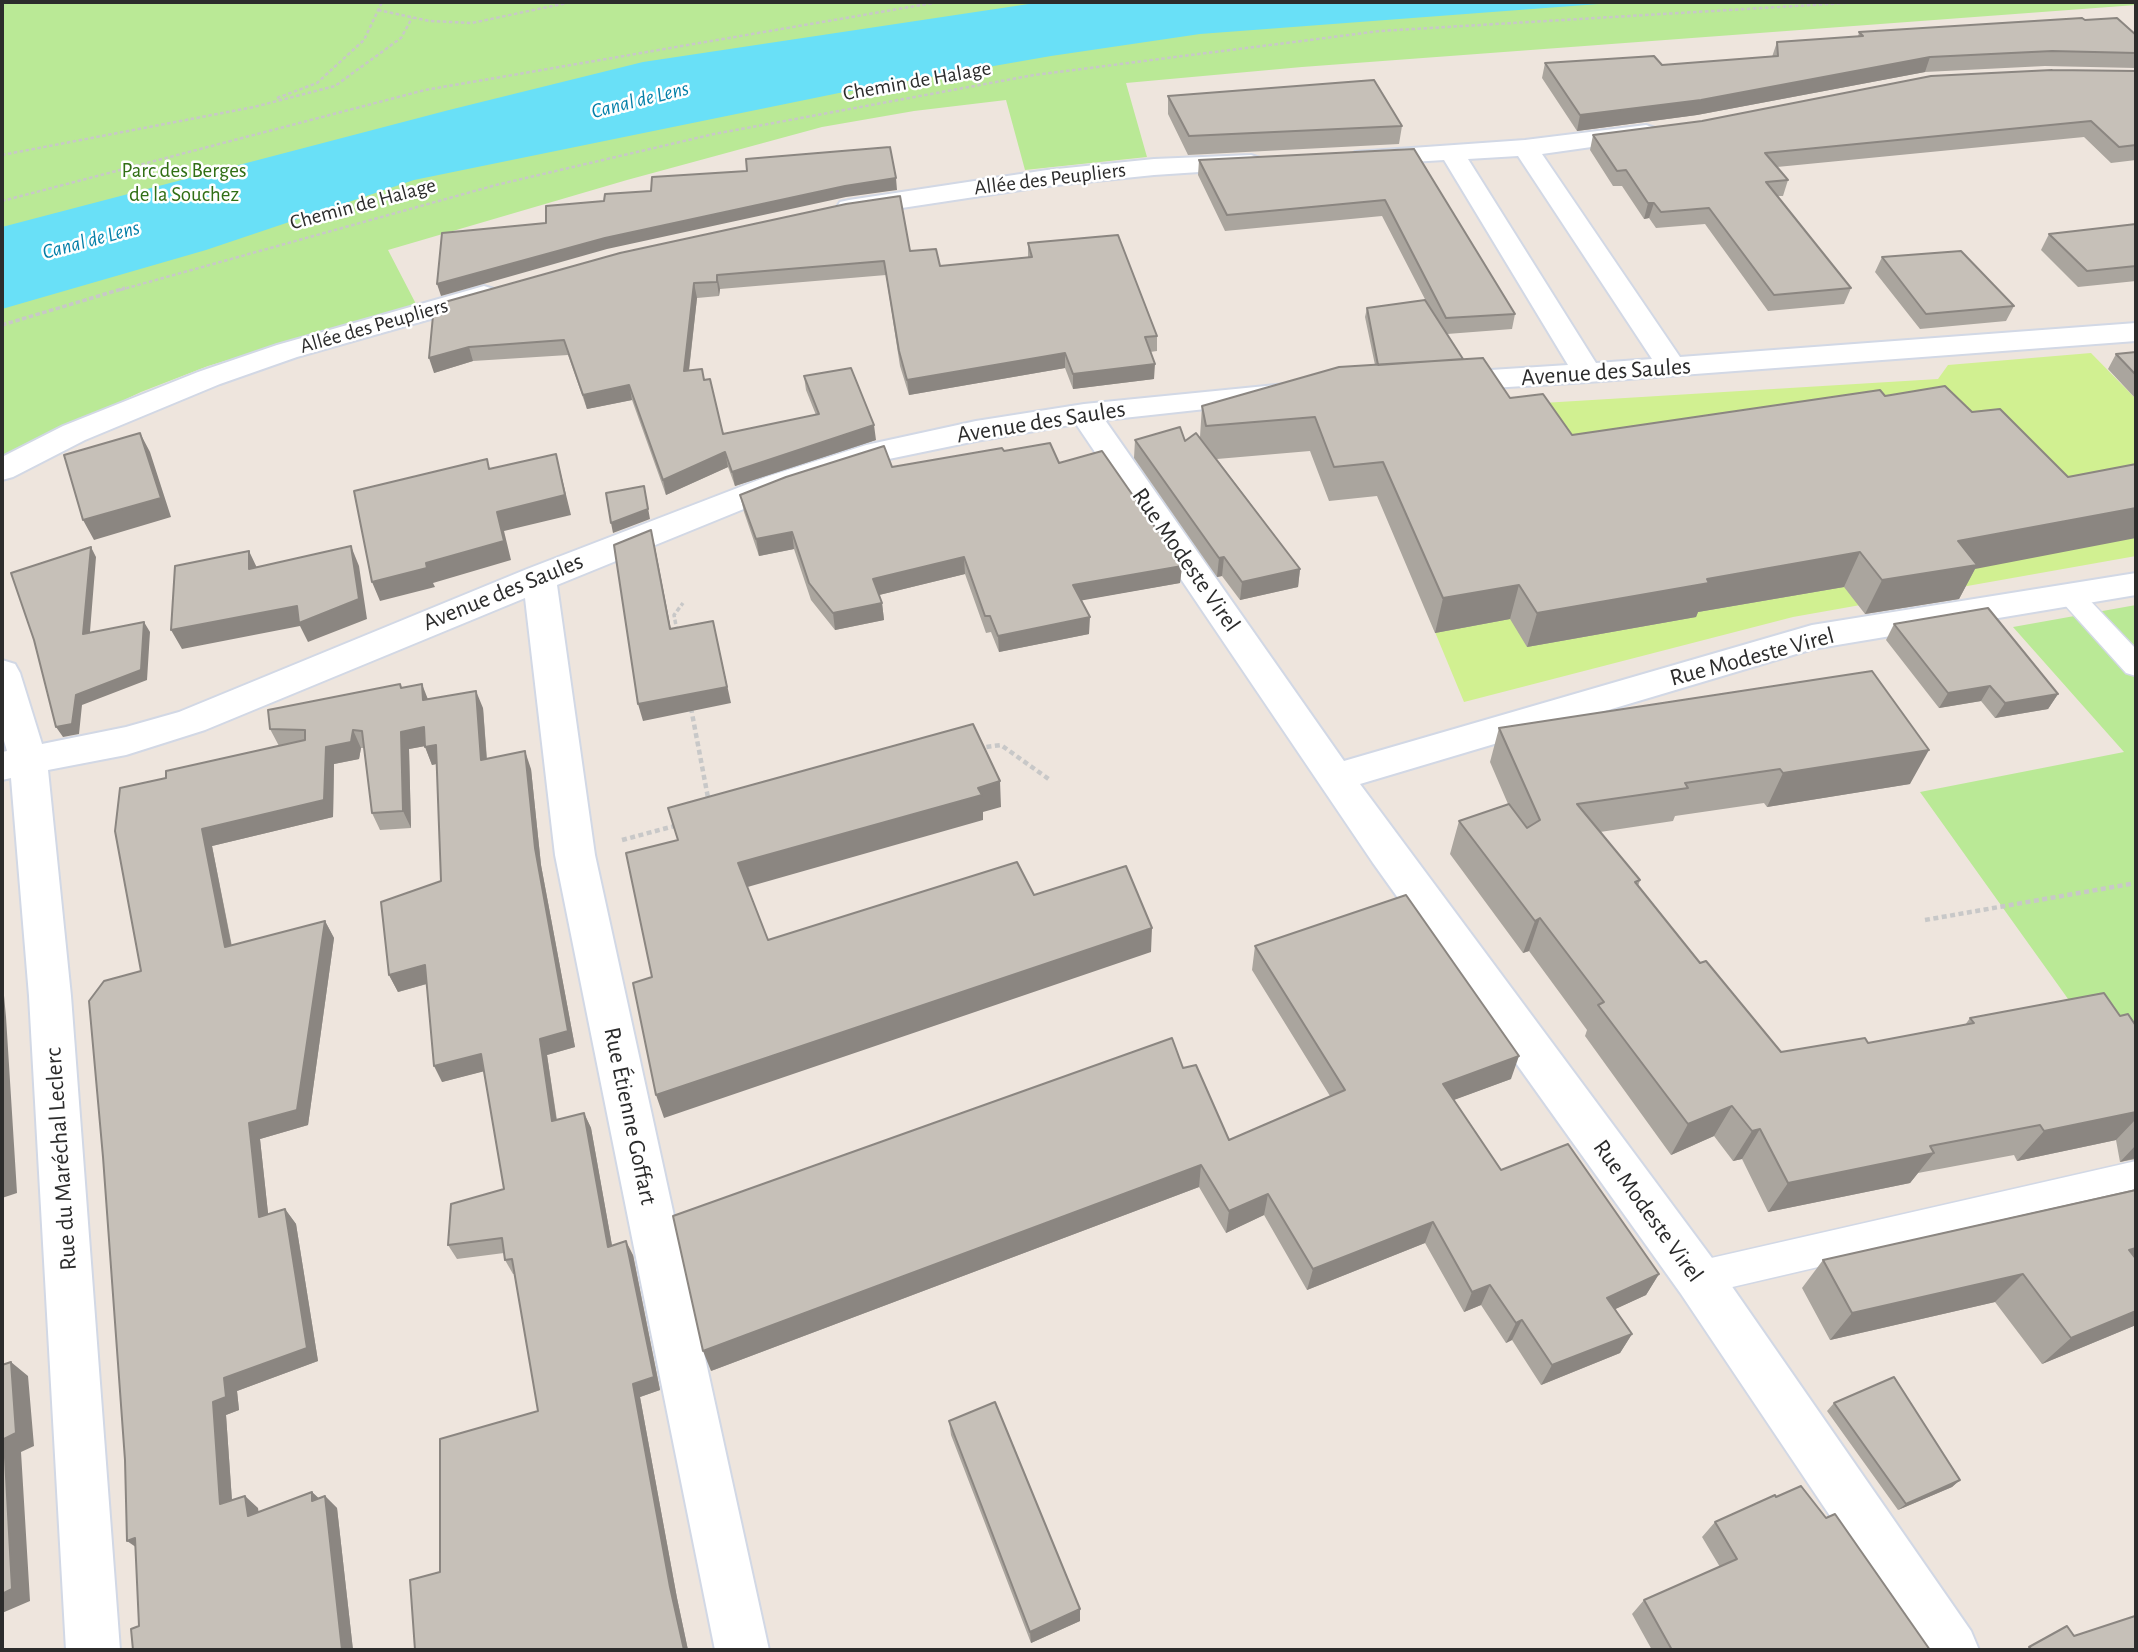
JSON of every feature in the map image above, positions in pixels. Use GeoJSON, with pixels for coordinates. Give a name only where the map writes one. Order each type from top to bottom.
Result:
{"type":"FeatureCollection","features":[{"type":"Feature","properties":{"kind":"street"},"geometry":{"type":"LineString","coordinates":[[1344,158],[1525,148],[1670,130]]}},
{"type":"Feature","properties":{"kind":"street"},"geometry":{"type":"LineString","coordinates":[[1525,148],[1672,368]]}},
{"type":"Feature","properties":{"kind":"street"},"geometry":{"type":"LineString","coordinates":[[1452,153],[1588,373]]}},
{"type":"Feature","properties":{"kind":"street","name":"Allée des Peupliers"},"geometry":{"type":"LineString","coordinates":[[821,213],[1047,178],[1154,167],[1276,161]]}},
{"type":"Feature","properties":{"kind":"street","name":"Allée des Peupliers"},"geometry":{"type":"LineString","coordinates":[[2,470],[74,433],[209,378],[287,351],[512,287]]}},
{"type":"Feature","properties":{"kind":"street","name":"Avenue des Saules"},"geometry":{"type":"LineString","coordinates":[[1414,384],[1672,368],[2136,332]]}},
{"type":"Feature","properties":{"kind":"street","name":"Avenue des Saules"},"geometry":{"type":"LineString","coordinates":[[15,764],[126,741],[192,721],[539,577],[778,484],[877,452],[976,431],[1084,413],[1318,390]]}},
{"type":"Feature","properties":{"kind":"street","name":"Rue Modeste Virel"},"geometry":{"type":"LineString","coordinates":[[1084,413],[1387,852],[1698,1278],[1952,1650]]}},
{"type":"Feature","properties":{"kind":"street","name":"Rue Étienne Goffart"},"geometry":{"type":"LineString","coordinates":[[539,577],[575,855],[742,1650]]}},
{"type":"Feature","properties":{"kind":"street","name":"Rue Modeste Virel"},"geometry":{"type":"LineString","coordinates":[[1336,777],[1812,637],[2072,597],[2136,584]]}},
{"type":"Feature","properties":{"kind":"street","name":"Rue du Maréchal Leclerc"},"geometry":{"type":"LineString","coordinates":[[2,673],[50,996],[93,1650]]}},
{"type":"Feature","properties":{"kind":"lane"},"geometry":{"type":"LineString","coordinates":[[2072,597],[2136,666]]}},
{"type":"Feature","properties":{"kind":"lane"},"geometry":{"type":"LineString","coordinates":[[1698,1278],[2136,1177]]}},
{"type":"Feature","properties":{"kind":"path"},"geometry":{"type":"LineString","coordinates":[[254,107],[317,83],[364,40],[382,2]]}},
{"type":"Feature","properties":{"kind":"path"},"geometry":{"type":"LineString","coordinates":[[378,10],[412,18],[472,23],[572,2]]}},
{"type":"Feature","properties":{"kind":"path"},"geometry":{"type":"LineString","coordinates":[[2,201],[425,90],[939,2]]}},
{"type":"Feature","properties":{"kind":"path","name":"Chemin de Halage"},"geometry":{"type":"LineString","coordinates":[[2,325],[245,253],[496,185],[714,134],[1034,75],[1380,31],[1861,2]]}},
{"type":"Feature","properties":{"kind":"path"},"geometry":{"type":"LineString","coordinates":[[2,155],[254,107],[335,86],[401,38],[412,18]]}},
{"type":"Feature","properties":{"kind":"path"},"geometry":{"type":"LineString","coordinates":[[679,642],[674,615],[683,603]]}},
{"type":"Feature","properties":{"kind":"path"},"geometry":{"type":"LineString","coordinates":[[689,695],[712,816]]}},
{"type":"Feature","properties":{"kind":"path"},"geometry":{"type":"LineString","coordinates":[[974,749],[1001,745],[1050,780]]}},
{"type":"Feature","properties":{"kind":"path"},"geometry":{"type":"LineString","coordinates":[[575,855],[686,823]]}},
{"type":"Feature","properties":{"kind":"path"},"geometry":{"type":"LineString","coordinates":[[1925,920],[2136,883]]}},
{"type":"Feature","properties":{"kind":"green space","name":"Parc des Berges de la Souchez"},"geometry":{"type":"Polygon","coordinates":[[[2,2],[2136,2],[2136,5],[1302,67],[1126,83],[1147,157],[1025,170],[1006,100],[914,111],[822,127],[627,180],[388,250],[416,304],[208,366],[141,392],[2,458],[2,2]]]}},
{"type":"Feature","properties":{"kind":"green space"},"geometry":{"type":"Polygon","coordinates":[[[2091,353],[2136,399],[2136,556],[1793,617],[1464,702],[1345,415],[1938,379],[1948,365],[2091,353]]]}},
{"type":"Feature","properties":{"kind":"green space"},"geometry":{"type":"Polygon","coordinates":[[[2136,605],[2136,1094],[1920,792],[2124,752],[2013,627],[2136,605]]]}},
{"type":"Feature","properties":{"kind":"water","name":"Canal de Lens"},"geometry":{"type":"Polygon","coordinates":[[[1042,2],[1625,2],[1200,34],[1051,56],[839,93],[414,180],[206,250],[2,309],[2,227],[643,62],[1042,2]]]}},
{"type":"Feature","properties":{"kind":"building"},"geometry":{"type":"Polygon","coordinates":[[[2117,18],[2136,35],[2136,53],[2052,51],[1930,57],[1701,100],[1580,115],[1545,63],[1654,56],[1662,65],[1778,56],[1777,42],[1863,36],[1859,32],[2117,18]]]}},
{"type":"Feature","properties":{"kind":"building"},"geometry":{"type":"Polygon","coordinates":[[[2052,70],[2136,71],[2136,145],[2119,147],[2091,121],[1765,153],[1788,180],[1766,182],[1851,288],[1774,295],[1709,208],[1661,212],[1654,203],[1648,203],[1626,170],[1617,171],[1593,135],[1702,121],[1931,76],[2052,70]]]}},
{"type":"Feature","properties":{"kind":"building"},"geometry":{"type":"Polygon","coordinates":[[[1374,80],[1402,126],[1189,136],[1168,96],[1374,80]]]}},
{"type":"Feature","properties":{"kind":"building"},"geometry":{"type":"Polygon","coordinates":[[[890,147],[896,178],[845,186],[605,238],[437,284],[442,233],[546,223],[546,206],[604,201],[605,194],[651,191],[652,177],[747,171],[746,159],[890,147]]]}},
{"type":"Feature","properties":{"kind":"building"},"geometry":{"type":"Polygon","coordinates":[[[1414,149],[1515,314],[1446,318],[1385,200],[1227,215],[1199,160],[1414,149]]]}},
{"type":"Feature","properties":{"kind":"building"},"geometry":{"type":"Polygon","coordinates":[[[900,196],[910,251],[936,249],[940,266],[1032,257],[1028,243],[1118,235],[1157,336],[1145,337],[1155,364],[1073,374],[1065,353],[907,380],[899,351],[884,261],[717,275],[717,282],[694,283],[684,371],[702,369],[704,380],[710,379],[723,434],[819,414],[804,376],[851,368],[874,425],[732,472],[725,452],[663,480],[629,385],[583,395],[564,340],[469,347],[429,358],[434,305],[620,253],[846,204],[900,196]]]}},
{"type":"Feature","properties":{"kind":"building"},"geometry":{"type":"Polygon","coordinates":[[[2136,224],[2136,266],[2087,271],[2049,234],[2136,224]]]}},
{"type":"Feature","properties":{"kind":"building"},"geometry":{"type":"Polygon","coordinates":[[[1961,251],[2014,306],[1926,314],[1882,257],[1961,251]]]}},
{"type":"Feature","properties":{"kind":"building"},"geometry":{"type":"Polygon","coordinates":[[[1425,300],[1463,359],[1378,365],[1367,308],[1425,300]]]}},
{"type":"Feature","properties":{"kind":"building"},"geometry":{"type":"Polygon","coordinates":[[[2136,352],[2136,375],[2116,354],[2136,352]]]}},
{"type":"Feature","properties":{"kind":"building"},"geometry":{"type":"Polygon","coordinates":[[[1483,358],[1510,398],[1543,394],[1572,435],[1880,390],[1885,396],[1945,386],[1972,412],[2000,409],[2068,477],[2136,464],[2136,508],[1958,541],[1977,565],[1882,580],[1860,552],[1707,579],[1709,583],[1537,613],[1519,585],[1443,598],[1383,462],[1334,467],[1315,417],[1206,426],[1202,406],[1339,367],[1483,358]]]}},
{"type":"Feature","properties":{"kind":"building"},"geometry":{"type":"Polygon","coordinates":[[[1180,427],[1185,441],[1196,433],[1300,569],[1242,582],[1224,557],[1219,558],[1135,440],[1180,427]]]}},
{"type":"Feature","properties":{"kind":"building"},"geometry":{"type":"Polygon","coordinates":[[[140,433],[161,498],[83,520],[64,455],[140,433]]]}},
{"type":"Feature","properties":{"kind":"building"},"geometry":{"type":"Polygon","coordinates":[[[1050,443],[1059,463],[1102,451],[1182,566],[1073,585],[1090,617],[998,636],[990,616],[985,616],[964,557],[873,579],[882,603],[833,613],[809,583],[792,532],[756,539],[740,495],[786,477],[884,446],[892,467],[1002,448],[1004,451],[1050,443]]]}},
{"type":"Feature","properties":{"kind":"building"},"geometry":{"type":"Polygon","coordinates":[[[556,454],[565,495],[497,512],[504,541],[426,563],[427,568],[372,582],[354,491],[487,459],[489,469],[556,454]]]}},
{"type":"Feature","properties":{"kind":"building"},"geometry":{"type":"Polygon","coordinates":[[[644,486],[648,509],[611,523],[606,493],[644,486]]]}},
{"type":"Feature","properties":{"kind":"building"},"geometry":{"type":"Polygon","coordinates":[[[651,530],[670,629],[713,621],[727,687],[638,704],[614,545],[651,530]]]}},
{"type":"Feature","properties":{"kind":"building"},"geometry":{"type":"Polygon","coordinates":[[[351,546],[359,599],[299,623],[297,606],[171,630],[175,566],[249,551],[249,569],[351,546]]]}},
{"type":"Feature","properties":{"kind":"building"},"geometry":{"type":"Polygon","coordinates":[[[91,547],[83,634],[144,622],[141,670],[76,695],[72,724],[56,727],[34,640],[11,573],[91,547]]]}},
{"type":"Feature","properties":{"kind":"building"},"geometry":{"type":"Polygon","coordinates":[[[1988,608],[2058,694],[2005,703],[1990,686],[1948,693],[1894,624],[1988,608]]]}},
{"type":"Feature","properties":{"kind":"building"},"geometry":{"type":"Polygon","coordinates":[[[1872,671],[1929,750],[1783,773],[1780,769],[1685,783],[1688,788],[1577,804],[1640,880],[1635,882],[1700,963],[1706,961],[1781,1052],[1865,1038],[1868,1043],[1974,1023],[1970,1018],[2104,993],[2120,1016],[2128,1014],[2136,1026],[2136,1112],[2044,1131],[2040,1125],[1930,1146],[1934,1153],[1788,1183],[1760,1129],[1752,1131],[1732,1106],[1688,1124],[1598,1005],[1604,1002],[1540,918],[1535,921],[1459,821],[1509,804],[1527,828],[1540,820],[1499,728],[1872,671]]]}},
{"type":"Feature","properties":{"kind":"building"},"geometry":{"type":"Polygon","coordinates":[[[400,684],[401,688],[422,684],[423,700],[476,691],[481,760],[525,751],[535,848],[568,1031],[540,1039],[552,1121],[584,1113],[608,1247],[626,1241],[654,1377],[633,1384],[684,1650],[415,1650],[410,1580],[440,1572],[440,1439],[538,1411],[512,1259],[505,1260],[502,1238],[448,1245],[451,1204],[504,1189],[481,1054],[434,1066],[425,965],[389,975],[381,902],[441,881],[436,745],[425,747],[424,727],[401,732],[403,811],[372,813],[362,731],[353,730],[351,742],[326,747],[324,800],[202,829],[225,947],[325,921],[297,1110],[249,1123],[259,1217],[285,1209],[307,1348],[224,1378],[226,1397],[213,1402],[220,1504],[245,1496],[248,1516],[312,1492],[312,1501],[325,1496],[342,1650],[133,1650],[131,1629],[139,1626],[135,1538],[127,1541],[125,1460],[89,1001],[104,981],[141,971],[115,831],[120,788],[166,778],[166,771],[305,740],[305,730],[270,729],[268,710],[400,684]]]}},
{"type":"Feature","properties":{"kind":"building"},"geometry":{"type":"Polygon","coordinates":[[[973,724],[1000,781],[978,788],[982,795],[738,863],[768,940],[1017,862],[1034,895],[1126,866],[1152,928],[656,1095],[633,983],[652,977],[626,853],[678,840],[668,808],[973,724]]]}},
{"type":"Feature","properties":{"kind":"building"},"geometry":{"type":"Polygon","coordinates":[[[1406,895],[1519,1056],[1443,1084],[1501,1170],[1568,1144],[1659,1274],[1607,1298],[1632,1334],[1552,1365],[1522,1320],[1516,1323],[1490,1285],[1472,1292],[1433,1222],[1313,1269],[1268,1194],[1229,1211],[1201,1165],[703,1351],[673,1216],[1172,1038],[1183,1068],[1196,1065],[1229,1140],[1345,1090],[1255,946],[1406,895]]]}},
{"type":"Feature","properties":{"kind":"building"},"geometry":{"type":"Polygon","coordinates":[[[2136,1190],[2136,1248],[2129,1250],[2136,1259],[2136,1311],[2071,1338],[2023,1274],[1852,1313],[1823,1260],[2136,1190]]]}},
{"type":"Feature","properties":{"kind":"building"},"geometry":{"type":"Polygon","coordinates":[[[11,1362],[16,1433],[4,1439],[12,1589],[2,1594],[2,1365],[11,1362]]]}},
{"type":"Feature","properties":{"kind":"building"},"geometry":{"type":"Polygon","coordinates":[[[1894,1377],[1960,1480],[1906,1504],[1834,1403],[1894,1377]]]}},
{"type":"Feature","properties":{"kind":"building"},"geometry":{"type":"Polygon","coordinates":[[[995,1402],[1080,1609],[1030,1632],[949,1421],[995,1402]]]}},
{"type":"Feature","properties":{"kind":"building"},"geometry":{"type":"Polygon","coordinates":[[[1801,1486],[1826,1518],[1835,1514],[1930,1650],[1672,1650],[1644,1600],[1737,1559],[1715,1522],[1801,1486]]]}},
{"type":"Feature","properties":{"kind":"building"},"geometry":{"type":"Polygon","coordinates":[[[2135,1616],[2136,1650],[2032,1650],[2029,1647],[2067,1626],[2074,1636],[2135,1616]]]}}]}
